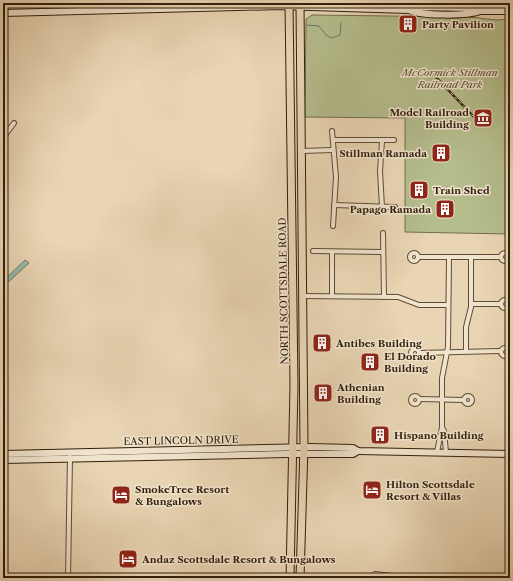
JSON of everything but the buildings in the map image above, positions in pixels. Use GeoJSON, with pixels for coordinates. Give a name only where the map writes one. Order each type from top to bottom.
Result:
{"type":"FeatureCollection","features":[{"type":"Feature","properties":{"kind":"main road"},"geometry":{"type":"LineString","coordinates":[[3,13],[289,4],[409,10],[428,13],[473,14],[480,11],[510,11]]}},
{"type":"Feature","properties":{"kind":"main road","name":"NORTH SCOTTSDALE ROAD"},"geometry":{"type":"LineString","coordinates":[[289,4],[294,360],[294,450],[290,578]]}},
{"type":"Feature","properties":{"kind":"main road","name":"NORTH SCOTTSDALE ROAD"},"geometry":{"type":"LineString","coordinates":[[300,5],[304,451],[300,578]]}},
{"type":"Feature","properties":{"kind":"main road"},"geometry":{"type":"LineString","coordinates":[[291,107],[295,121],[295,143],[301,151],[296,158],[296,178],[292,189]]}},
{"type":"Feature","properties":{"kind":"main road"},"geometry":{"type":"LineString","coordinates":[[293,256],[296,268],[297,289],[302,296],[298,302],[293,320]]}},
{"type":"Feature","properties":{"kind":"main road"},"geometry":{"type":"LineString","coordinates":[[294,360],[303,359]]}},
{"type":"Feature","properties":{"kind":"main road","name":"EAST LINCOLN DRIVE"},"geometry":{"type":"LineString","coordinates":[[3,454],[70,455],[294,450],[353,454],[358,451],[510,454]]}},
{"type":"Feature","properties":{"kind":"main road","name":"EAST LINCOLN DRIVE"},"geometry":{"type":"LineString","coordinates":[[3,460],[70,455]]}},
{"type":"Feature","properties":{"kind":"street"},"geometry":{"type":"LineString","coordinates":[[3,138],[14,123]]}},
{"type":"Feature","properties":{"kind":"street"},"geometry":{"type":"LineString","coordinates":[[332,130],[336,177],[333,226]]}},
{"type":"Feature","properties":{"kind":"street"},"geometry":{"type":"LineString","coordinates":[[333,140],[394,140]]}},
{"type":"Feature","properties":{"kind":"street"},"geometry":{"type":"LineString","coordinates":[[382,141],[380,171],[382,207]]}},
{"type":"Feature","properties":{"kind":"street"},"geometry":{"type":"LineString","coordinates":[[301,151],[333,150]]}},
{"type":"Feature","properties":{"kind":"street"},"geometry":{"type":"LineString","coordinates":[[334,205],[396,207]]}},
{"type":"Feature","properties":{"kind":"street"},"geometry":{"type":"LineString","coordinates":[[383,233],[384,297]]}},
{"type":"Feature","properties":{"kind":"street"},"geometry":{"type":"LineString","coordinates":[[313,251],[383,252]]}},
{"type":"Feature","properties":{"kind":"street"},"geometry":{"type":"LineString","coordinates":[[332,252],[332,296]]}},
{"type":"Feature","properties":{"kind":"street"},"geometry":{"type":"LineString","coordinates":[[418,257],[501,257]]}},
{"type":"Feature","properties":{"kind":"street"},"geometry":{"type":"LineString","coordinates":[[437,452],[442,427],[442,378],[448,352],[449,257]]}},
{"type":"Feature","properties":{"kind":"street"},"geometry":{"type":"LineString","coordinates":[[466,351],[466,327],[472,304],[471,257]]}},
{"type":"Feature","properties":{"kind":"street"},"geometry":{"type":"LineString","coordinates":[[302,296],[401,298],[424,305],[448,305]]}},
{"type":"Feature","properties":{"kind":"street"},"geometry":{"type":"LineString","coordinates":[[472,304],[501,304]]}},
{"type":"Feature","properties":{"kind":"street"},"geometry":{"type":"LineString","coordinates":[[419,353],[500,351]]}},
{"type":"Feature","properties":{"kind":"street"},"geometry":{"type":"LineString","coordinates":[[419,400],[464,400]]}},
{"type":"Feature","properties":{"kind":"street"},"geometry":{"type":"LineString","coordinates":[[442,427],[446,440],[446,452]]}},
{"type":"Feature","properties":{"kind":"street"},"geometry":{"type":"LineString","coordinates":[[68,578],[70,455]]}},
{"type":"Feature","properties":{"kind":"street"},"geometry":{"type":"LineString","coordinates":[[375,574],[387,574],[402,578],[409,578]]}},
{"type":"Feature","properties":{"kind":"green space","name":"McCormick Stillman Railroad Park"},"geometry":{"type":"Polygon","coordinates":[[[312,15],[470,17],[496,20],[510,19],[510,234],[405,232],[405,118],[305,117],[306,19],[312,15]]]}},
{"type":"Feature","properties":{"kind":"shaded area"},"geometry":{"type":"Polygon","coordinates":[[[25,260],[29,263],[3,287],[3,281],[25,260]]]}},
{"type":"Feature","properties":{"kind":"waterway"},"geometry":{"type":"LineString","coordinates":[[307,25],[319,26],[326,35],[332,38],[340,35],[341,23]]}},
{"type":"Feature","properties":{"kind":"railway"},"geometry":{"type":"LineString","coordinates":[[430,71],[474,117]]}},
{"type":"Feature","properties":{"kind":"place","name":"Party Pavilion"},"geometry":{"type":"Point","coordinates":[408,24]}},
{"type":"Feature","properties":{"kind":"place","name":"Model Railroad Building"},"geometry":{"type":"Point","coordinates":[483,118]}},
{"type":"Feature","properties":{"kind":"place","name":"Stillman Ramada"},"geometry":{"type":"Point","coordinates":[441,153]}},
{"type":"Feature","properties":{"kind":"place","name":"Train Shed"},"geometry":{"type":"Point","coordinates":[419,190]}},
{"type":"Feature","properties":{"kind":"place","name":"Papago Ramada"},"geometry":{"type":"Point","coordinates":[445,209]}},
{"type":"Feature","properties":{"kind":"place","name":"Antibes Building"},"geometry":{"type":"Point","coordinates":[322,343]}},
{"type":"Feature","properties":{"kind":"place","name":"El Dorado Building"},"geometry":{"type":"Point","coordinates":[370,362]}},
{"type":"Feature","properties":{"kind":"place","name":"Athenian Building"},"geometry":{"type":"Point","coordinates":[323,393]}},
{"type":"Feature","properties":{"kind":"place","name":"Hispano Building"},"geometry":{"type":"Point","coordinates":[380,435]}},
{"type":"Feature","properties":{"kind":"place","name":"Hilton Scottsdale Resort & Villas"},"geometry":{"type":"Point","coordinates":[372,490]}},
{"type":"Feature","properties":{"kind":"place","name":"SmokeTree Resort & Bungalows"},"geometry":{"type":"Point","coordinates":[121,495]}},
{"type":"Feature","properties":{"kind":"place","name":"Andaz Scottsdale Resort & Bungalows"},"geometry":{"type":"Point","coordinates":[128,559]}}]}
